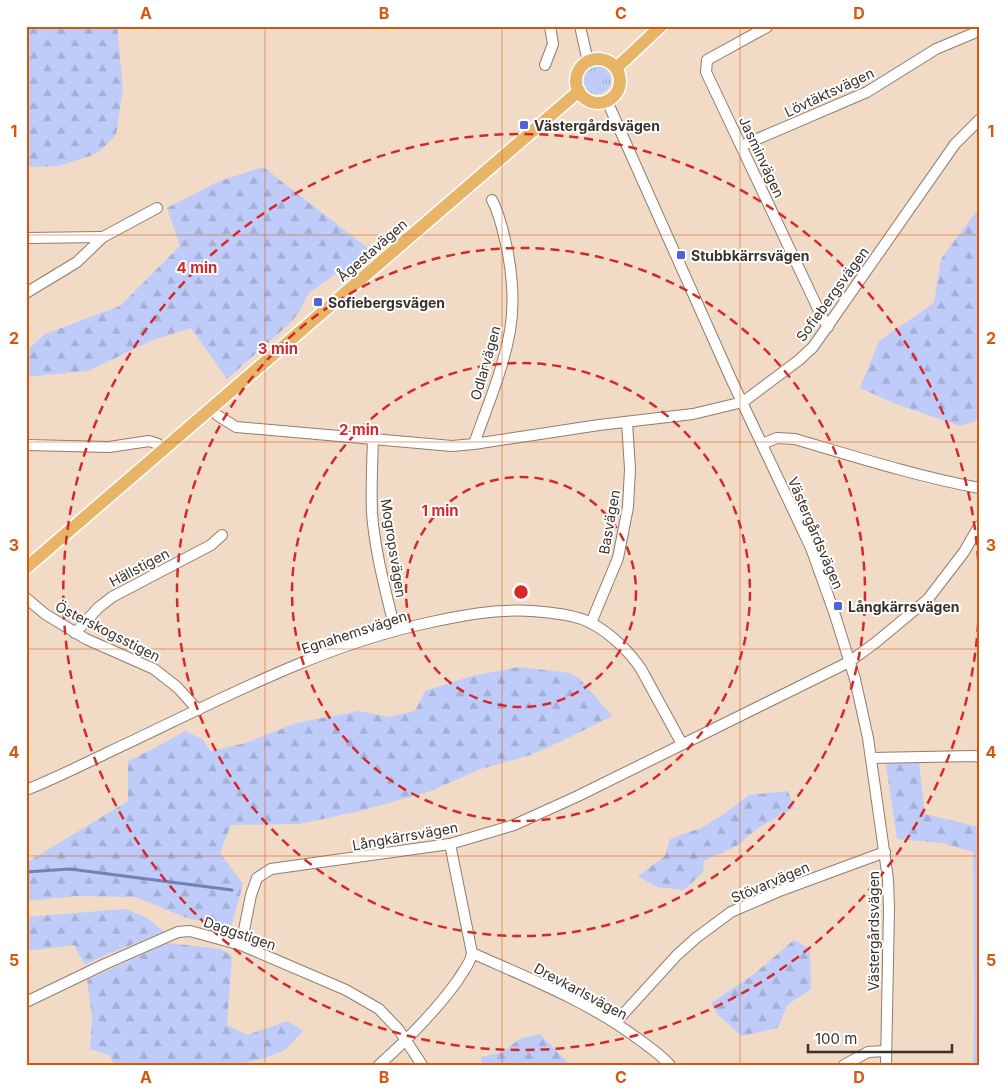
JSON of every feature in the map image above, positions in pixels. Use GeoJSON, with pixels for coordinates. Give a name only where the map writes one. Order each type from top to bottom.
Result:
{"type":"FeatureCollection","features":[{"type":"Feature","properties":{"kind":"main road"},"geometry":{"type":"LineString","coordinates":[[616,68],[661,26]]}},
{"type":"Feature","properties":{"kind":"main road"},"geometry":{"type":"LineString","coordinates":[[603,59],[616,68],[620,82],[613,97],[607,101],[597,103],[583,98],[575,83],[582,65],[603,59]]}},
{"type":"Feature","properties":{"kind":"main road","name":"Ågestavägen"},"geometry":{"type":"LineString","coordinates":[[26,568],[579,91]]}},
{"type":"Feature","properties":{"kind":"street"},"geometry":{"type":"LineString","coordinates":[[545,66],[553,44],[550,26]]}},
{"type":"Feature","properties":{"kind":"street"},"geometry":{"type":"LineString","coordinates":[[580,26],[588,62]]}},
{"type":"Feature","properties":{"kind":"street","name":"Jasminvägen"},"geometry":{"type":"LineString","coordinates":[[767,27],[707,60],[705,65],[706,72],[821,316],[828,327]]}},
{"type":"Feature","properties":{"kind":"street","name":"Lövtäktsvägen"},"geometry":{"type":"LineString","coordinates":[[741,146],[867,92],[936,49],[979,31]]}},
{"type":"Feature","properties":{"kind":"street","name":"Västergårdsvägen"},"geometry":{"type":"LineString","coordinates":[[607,101],[811,548],[834,612],[849,662],[861,704],[871,758],[888,879],[886,1065]]}},
{"type":"Feature","properties":{"kind":"street","name":"Sofiebergsvägen"},"geometry":{"type":"LineString","coordinates":[[217,415],[236,427],[452,446],[693,414],[743,402],[799,360],[813,347],[955,144],[979,120]]}},
{"type":"Feature","properties":{"kind":"street","name":"Odlarvägen"},"geometry":{"type":"LineString","coordinates":[[474,444],[501,368],[510,330],[512,294],[509,257],[498,212],[492,200]]}},
{"type":"Feature","properties":{"kind":"street"},"geometry":{"type":"LineString","coordinates":[[26,293],[77,262],[103,237],[157,208]]}},
{"type":"Feature","properties":{"kind":"street"},"geometry":{"type":"LineString","coordinates":[[26,238],[103,237]]}},
{"type":"Feature","properties":{"kind":"street","name":"Basvägen"},"geometry":{"type":"LineString","coordinates":[[591,623],[618,558],[628,507],[630,469],[627,422]]}},
{"type":"Feature","properties":{"kind":"street"},"geometry":{"type":"LineString","coordinates":[[762,444],[777,438],[795,439],[944,482],[979,488]]}},
{"type":"Feature","properties":{"kind":"street","name":"Mogropsvägen"},"geometry":{"type":"LineString","coordinates":[[373,440],[372,516],[379,562],[395,630]]}},
{"type":"Feature","properties":{"kind":"street"},"geometry":{"type":"LineString","coordinates":[[26,445],[109,447],[149,441],[158,444],[164,449]]}},
{"type":"Feature","properties":{"kind":"street","name":"Långkärrsvägen"},"geometry":{"type":"LineString","coordinates":[[241,945],[256,878],[271,870],[450,844],[514,826],[849,662],[875,644],[928,599],[964,552],[979,526]]}},
{"type":"Feature","properties":{"kind":"street","name":"Hällstigen"},"geometry":{"type":"LineString","coordinates":[[75,632],[98,608],[112,597],[211,545],[222,535]]}},
{"type":"Feature","properties":{"kind":"street","name":"Österskogsstigen"},"geometry":{"type":"LineString","coordinates":[[26,598],[45,614],[75,632],[154,670],[177,687],[198,710]]}},
{"type":"Feature","properties":{"kind":"street","name":"Egnahemsvägen"},"geometry":{"type":"LineString","coordinates":[[26,790],[267,678],[332,650],[395,630],[448,618],[507,610],[547,612],[569,616],[591,623],[618,642],[635,659],[682,744]]}},
{"type":"Feature","properties":{"kind":"street"},"geometry":{"type":"LineString","coordinates":[[871,758],[979,757]]}},
{"type":"Feature","properties":{"kind":"street"},"geometry":{"type":"LineString","coordinates":[[379,1065],[406,1041],[453,987],[470,962],[472,953],[450,844]]}},
{"type":"Feature","properties":{"kind":"street","name":"Stövarvägen"},"geometry":{"type":"LineString","coordinates":[[616,1022],[677,955],[696,938],[732,912],[782,890],[884,852]]}},
{"type":"Feature","properties":{"kind":"street","name":"Daggstigen"},"geometry":{"type":"LineString","coordinates":[[26,1002],[105,964],[178,932],[190,930],[241,945],[346,990],[378,1009],[399,1030],[422,1065]]}},
{"type":"Feature","properties":{"kind":"street","name":"Drevkarlsvägen"},"geometry":{"type":"LineString","coordinates":[[472,953],[549,987],[616,1022],[670,1065]]}},
{"type":"Feature","properties":{"kind":"street"},"geometry":{"type":"LineString","coordinates":[[844,1065],[868,1052],[886,1051]]}},
{"type":"Feature","properties":{"kind":"green space"},"geometry":{"type":"Polygon","coordinates":[[[26,26],[117,26],[123,89],[116,135],[100,151],[58,166],[26,167],[26,26]]]}},
{"type":"Feature","properties":{"kind":"green space"},"geometry":{"type":"Polygon","coordinates":[[[597,66],[607,70],[611,80],[607,90],[597,94],[587,90],[583,80],[587,70],[597,66]]]}},
{"type":"Feature","properties":{"kind":"green space"},"geometry":{"type":"Polygon","coordinates":[[[263,167],[374,253],[356,267],[337,273],[309,293],[298,314],[288,325],[227,379],[191,328],[153,340],[88,371],[26,377],[26,351],[45,334],[120,306],[180,246],[167,208],[217,182],[263,167]]]}},
{"type":"Feature","properties":{"kind":"green space"},"geometry":{"type":"Polygon","coordinates":[[[979,208],[979,420],[960,426],[896,404],[860,388],[879,341],[934,303],[941,259],[979,208]]]}},
{"type":"Feature","properties":{"kind":"green space"},"geometry":{"type":"Polygon","coordinates":[[[519,667],[570,673],[579,678],[612,716],[531,755],[481,769],[428,792],[356,812],[299,824],[231,825],[220,853],[243,884],[231,927],[187,918],[135,897],[77,896],[26,901],[26,863],[128,801],[128,761],[185,731],[202,739],[211,751],[246,743],[296,723],[359,711],[388,717],[415,711],[425,691],[472,676],[519,667]]]}},
{"type":"Feature","properties":{"kind":"green space"},"geometry":{"type":"Polygon","coordinates":[[[919,762],[925,814],[979,827],[979,1065],[973,1065],[973,852],[943,843],[897,839],[886,764],[919,762]]]}},
{"type":"Feature","properties":{"kind":"green space"},"geometry":{"type":"Polygon","coordinates":[[[788,791],[794,808],[758,828],[738,845],[704,861],[703,872],[684,890],[656,887],[638,876],[665,856],[670,839],[701,828],[749,795],[788,791]]]}},
{"type":"Feature","properties":{"kind":"green space"},"geometry":{"type":"Polygon","coordinates":[[[125,909],[147,918],[164,932],[85,965],[74,945],[26,951],[26,917],[125,909]]]}},
{"type":"Feature","properties":{"kind":"green space"},"geometry":{"type":"Polygon","coordinates":[[[794,940],[810,949],[811,989],[787,1005],[778,1028],[742,1036],[719,1016],[711,1003],[753,975],[794,940]]]}},
{"type":"Feature","properties":{"kind":"green space"},"geometry":{"type":"Polygon","coordinates":[[[168,943],[221,949],[232,956],[227,1025],[247,1035],[288,1021],[303,1031],[285,1050],[265,1058],[237,1065],[115,1065],[109,1055],[90,1049],[92,1017],[87,980],[168,943]]]}},
{"type":"Feature","properties":{"kind":"green space"},"geometry":{"type":"Polygon","coordinates":[[[540,1034],[570,1065],[482,1065],[481,1057],[503,1052],[519,1039],[540,1034]]]}},
{"type":"Feature","properties":{"kind":"waterway"},"geometry":{"type":"LineString","coordinates":[[26,872],[70,869],[232,890]]}},
{"type":"Feature","properties":{"kind":"place","name":"Västergårdsvägen"},"geometry":{"type":"Point","coordinates":[524,125]}},
{"type":"Feature","properties":{"kind":"place","name":"Stubbkärrsvägen"},"geometry":{"type":"Point","coordinates":[681,255]}},
{"type":"Feature","properties":{"kind":"place","name":"Sofiebergsvägen"},"geometry":{"type":"Point","coordinates":[318,302]}},
{"type":"Feature","properties":{"kind":"place","name":"Långkärrsvägen"},"geometry":{"type":"Point","coordinates":[838,606]}}]}
